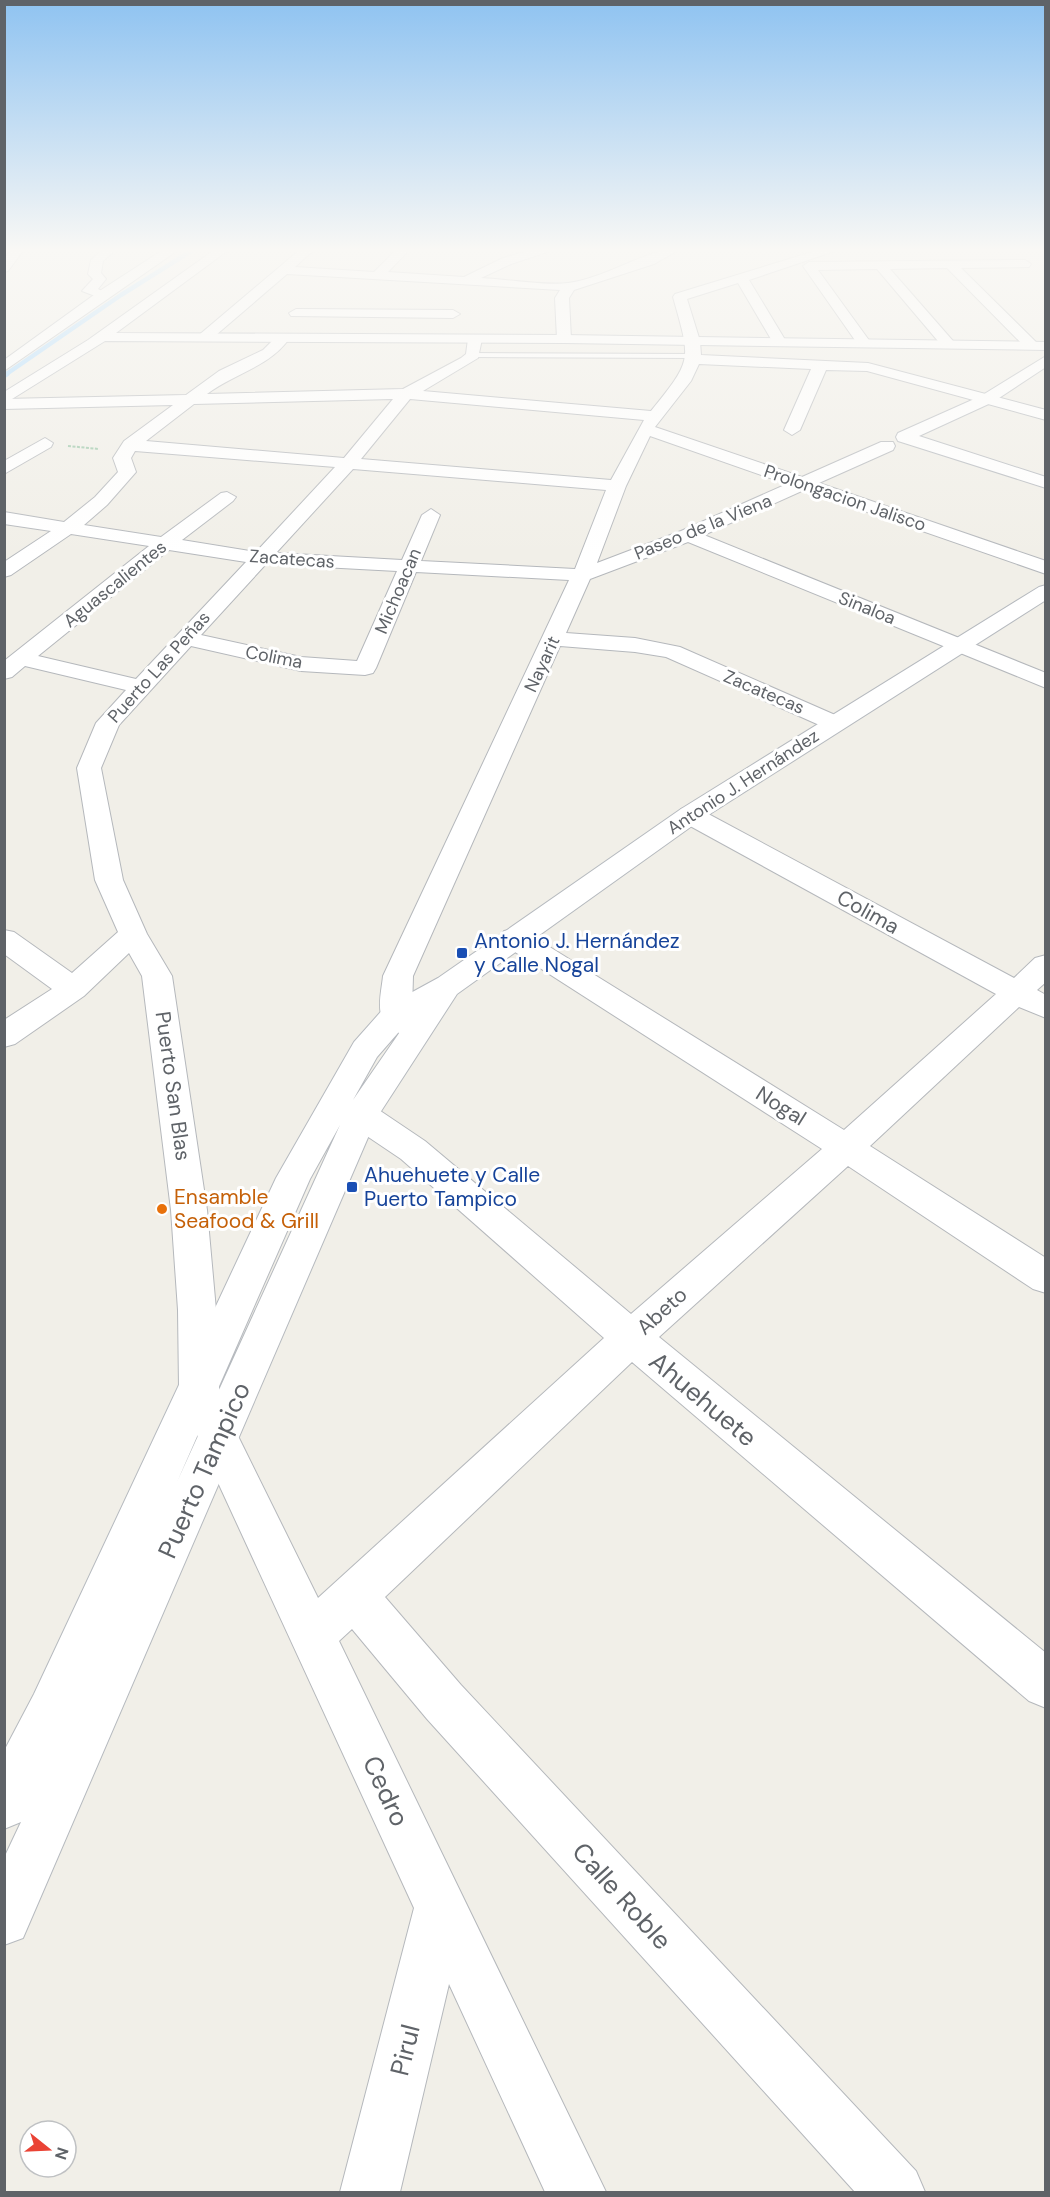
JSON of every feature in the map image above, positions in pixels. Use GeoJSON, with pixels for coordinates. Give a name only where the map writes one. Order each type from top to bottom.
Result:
{"type":"FeatureCollection","features":[{"type":"Feature","properties":{"kind":"street"},"geometry":{"type":"LineString","coordinates":[[4,367],[27,351]]}},
{"type":"Feature","properties":{"kind":"street"},"geometry":{"type":"LineString","coordinates":[[4,399],[80,351]]}},
{"type":"Feature","properties":{"kind":"street"},"geometry":{"type":"LineString","coordinates":[[4,571],[67,527],[115,488],[127,472],[122,458],[130,445],[218,378],[267,357],[274,351]]}},
{"type":"Feature","properties":{"kind":"street","name":"Puerto Las Peñas"},"geometry":{"type":"LineString","coordinates":[[133,934],[109,880],[89,768],[108,723],[184,638],[349,463],[406,394],[460,351]]}},
{"type":"Feature","properties":{"kind":"street"},"geometry":{"type":"LineString","coordinates":[[679,351],[868,367],[1046,415]]}},
{"type":"Feature","properties":{"kind":"street"},"geometry":{"type":"LineString","coordinates":[[694,352],[708,351]]}},
{"type":"Feature","properties":{"kind":"street","name":"Nayarit"},"geometry":{"type":"LineString","coordinates":[[407,1022],[398,976],[582,575],[616,486],[649,423],[686,378],[694,352]]}},
{"type":"Feature","properties":{"kind":"street"},"geometry":{"type":"LineString","coordinates":[[896,441],[987,399],[1046,360]]}},
{"type":"Feature","properties":{"kind":"street"},"geometry":{"type":"LineString","coordinates":[[792,430],[821,364]]}},
{"type":"Feature","properties":{"kind":"street","name":"Prolongacion Jalisco"},"geometry":{"type":"LineString","coordinates":[[4,404],[406,394],[649,423],[806,484],[1046,568]]}},
{"type":"Feature","properties":{"kind":"street"},"geometry":{"type":"LineString","coordinates":[[896,441],[1046,483]]}},
{"type":"Feature","properties":{"kind":"street","name":"Paseo de la Viena"},"geometry":{"type":"LineString","coordinates":[[582,575],[688,536],[896,441]]}},
{"type":"Feature","properties":{"kind":"street"},"geometry":{"type":"LineString","coordinates":[[4,469],[45,443]]}},
{"type":"Feature","properties":{"kind":"street"},"geometry":{"type":"LineString","coordinates":[[130,445],[616,486]]}},
{"type":"Feature","properties":{"kind":"street","name":"Aguascalientes"},"geometry":{"type":"LineString","coordinates":[[13,666],[164,544],[227,497]]}},
{"type":"Feature","properties":{"kind":"street","name":"Michoacan"},"geometry":{"type":"LineString","coordinates":[[365,668],[432,515]]}},
{"type":"Feature","properties":{"kind":"street","name":"Zacatecas"},"geometry":{"type":"LineString","coordinates":[[4,518],[259,558],[582,575]]}},
{"type":"Feature","properties":{"kind":"street","name":"Sinaloa"},"geometry":{"type":"LineString","coordinates":[[688,536],[1046,681]]}},
{"type":"Feature","properties":{"kind":"street","name":"Antonio J. Hernández"},"geometry":{"type":"LineString","coordinates":[[407,1022],[448,985],[690,815],[1046,591]]}},
{"type":"Feature","properties":{"kind":"street","name":"Colima"},"geometry":{"type":"LineString","coordinates":[[184,638],[301,664],[365,668]]}},
{"type":"Feature","properties":{"kind":"street","name":"Zacatecas"},"geometry":{"type":"LineString","coordinates":[[553,639],[635,645],[672,652],[834,723]]}},
{"type":"Feature","properties":{"kind":"street"},"geometry":{"type":"LineString","coordinates":[[13,666],[141,687]]}},
{"type":"Feature","properties":{"kind":"street","name":"Colima"},"geometry":{"type":"LineString","coordinates":[[690,815],[1030,1000]]}},
{"type":"Feature","properties":{"kind":"street"},"geometry":{"type":"LineString","coordinates":[[5,1040],[74,989],[133,934]]}},
{"type":"Feature","properties":{"kind":"street","name":"Puerto San Blas"},"geometry":{"type":"LineString","coordinates":[[133,934],[157,976],[165,1022],[189,1210],[197,1310],[199,1388]]}},
{"type":"Feature","properties":{"kind":"street","name":"Nogal"},"geometry":{"type":"LineString","coordinates":[[514,938],[846,1148],[1046,1278]]}},
{"type":"Feature","properties":{"kind":"street"},"geometry":{"type":"LineString","coordinates":[[4,939],[74,989]]}},
{"type":"Feature","properties":{"kind":"street","name":"Abeto"},"geometry":{"type":"LineString","coordinates":[[313,1634],[631,1338],[846,1148],[1030,1000],[1046,965]]}},
{"type":"Feature","properties":{"kind":"street","name":"Puerto Tampico"},"geometry":{"type":"LineString","coordinates":[[4,1919],[361,1115],[407,1022]]}},
{"type":"Feature","properties":{"kind":"street","name":"Puerto Tampico"},"geometry":{"type":"LineString","coordinates":[[4,1804],[51,1711],[293,1178],[365,1050],[407,1022]]}},
{"type":"Feature","properties":{"kind":"street","name":"Ahuehuete"},"geometry":{"type":"LineString","coordinates":[[361,1115],[413,1150],[631,1338],[1046,1683]]}},
{"type":"Feature","properties":{"kind":"street","name":"Cedro"},"geometry":{"type":"LineString","coordinates":[[199,1388],[218,1437],[576,2193]]}},
{"type":"Feature","properties":{"kind":"street","name":"Calle Roble"},"geometry":{"type":"LineString","coordinates":[[353,1595],[444,1702],[895,2193]]}},
{"type":"Feature","properties":{"kind":"street","name":"Pirul"},"geometry":{"type":"LineString","coordinates":[[370,2193],[441,1907]]}},
{"type":"Feature","properties":{"kind":"lane"},"geometry":{"type":"LineString","coordinates":[[652,351],[694,352]]}},
{"type":"Feature","properties":{"kind":"waterway"},"geometry":{"type":"LineString","coordinates":[[5,375],[40,351]]}},
{"type":"Feature","properties":{"kind":"place","name":"Antonio J. Hernández y Calle Nogal"},"geometry":{"type":"Point","coordinates":[462,953]}},
{"type":"Feature","properties":{"kind":"place","name":"Ahuehuete y Calle Puerto Tampico"},"geometry":{"type":"Point","coordinates":[352,1187]}},
{"type":"Feature","properties":{"kind":"place","name":"Ensamble Seafood & Grill"},"geometry":{"type":"Point","coordinates":[162,1209]}}]}
